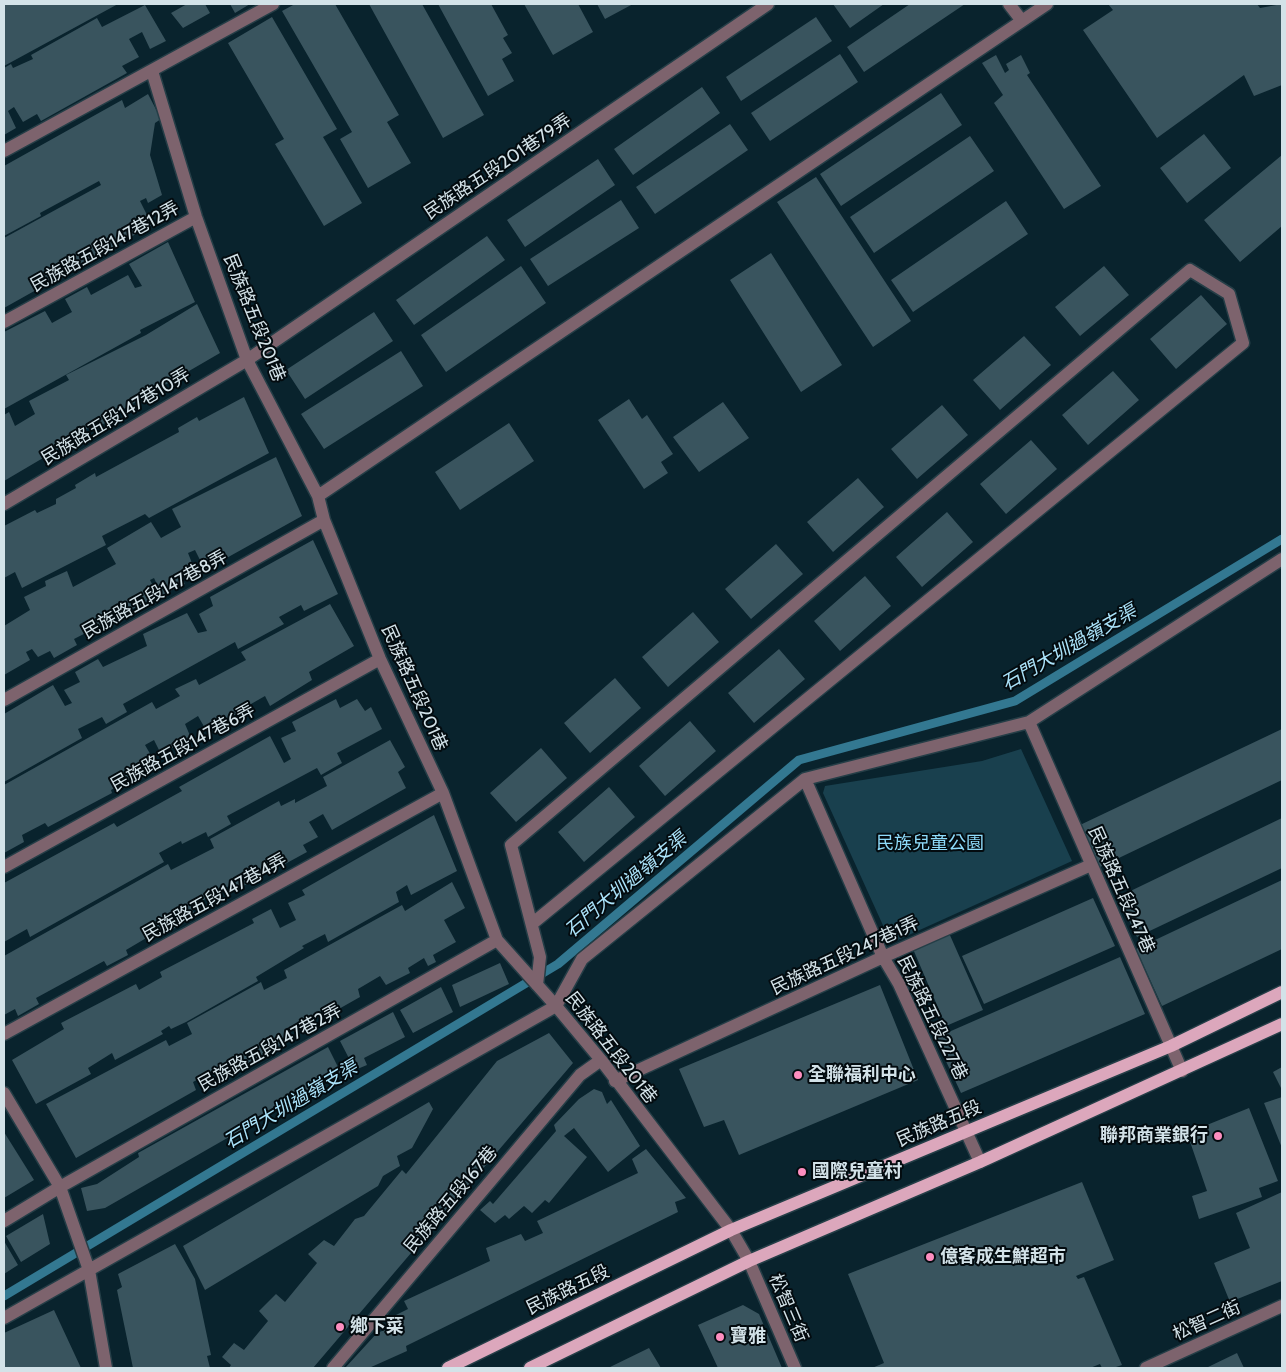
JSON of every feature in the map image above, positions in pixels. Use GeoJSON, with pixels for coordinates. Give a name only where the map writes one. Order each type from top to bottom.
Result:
{"type":"FeatureCollection","features":[{"type":"Feature","properties":{"kind":"main road","name":"民族路五段"},"geometry":{"type":"LineString","coordinates":[[448,1368],[731,1230],[1170,1046],[1282,992]]}},
{"type":"Feature","properties":{"kind":"main road"},"geometry":{"type":"LineString","coordinates":[[530,1368],[749,1262],[980,1162],[1282,1024]]}},
{"type":"Feature","properties":{"kind":"street"},"geometry":{"type":"LineString","coordinates":[[4,151],[273,4]]}},
{"type":"Feature","properties":{"kind":"street","name":"民族路五段201巷79弄"},"geometry":{"type":"LineString","coordinates":[[247,360],[768,4]]}},
{"type":"Feature","properties":{"kind":"street"},"geometry":{"type":"LineString","coordinates":[[1009,4],[1022,21]]}},
{"type":"Feature","properties":{"kind":"street"},"geometry":{"type":"LineString","coordinates":[[318,496],[1047,4]]}},
{"type":"Feature","properties":{"kind":"street","name":"民族路五段201巷"},"geometry":{"type":"LineString","coordinates":[[152,71],[196,217],[247,360],[318,496],[324,520],[380,659],[443,793],[497,940],[601,1060],[615,1081],[731,1230],[749,1262]]}},
{"type":"Feature","properties":{"kind":"street","name":"民族路五段147巷12弄"},"geometry":{"type":"LineString","coordinates":[[4,322],[196,217]]}},
{"type":"Feature","properties":{"kind":"street"},"geometry":{"type":"LineString","coordinates":[[533,923],[1243,343],[1229,294],[1190,270],[510,845],[533,923],[540,957],[537,985]]}},
{"type":"Feature","properties":{"kind":"street","name":"民族路五段147巷10弄"},"geometry":{"type":"LineString","coordinates":[[4,504],[247,360]]}},
{"type":"Feature","properties":{"kind":"street","name":"民族路五段147巷8弄"},"geometry":{"type":"LineString","coordinates":[[4,700],[324,520]]}},
{"type":"Feature","properties":{"kind":"street"},"geometry":{"type":"LineString","coordinates":[[4,1318],[556,1006],[582,959],[805,778],[1029,722],[1282,558]]}},
{"type":"Feature","properties":{"kind":"street","name":"民族路五段147巷6弄"},"geometry":{"type":"LineString","coordinates":[[4,868],[380,659]]}},
{"type":"Feature","properties":{"kind":"street","name":"民族路五段247巷"},"geometry":{"type":"LineString","coordinates":[[1029,722],[1182,1071]]}},
{"type":"Feature","properties":{"kind":"street","name":"民族路五段227巷"},"geometry":{"type":"LineString","coordinates":[[805,778],[883,956],[899,984],[980,1162]]}},
{"type":"Feature","properties":{"kind":"street","name":"民族路五段147巷4弄"},"geometry":{"type":"LineString","coordinates":[[4,1034],[443,793]]}},
{"type":"Feature","properties":{"kind":"street","name":"民族路五段247巷1弄"},"geometry":{"type":"LineString","coordinates":[[615,1081],[883,956],[1091,865]]}},
{"type":"Feature","properties":{"kind":"street","name":"民族路五段147巷2弄"},"geometry":{"type":"LineString","coordinates":[[4,1221],[60,1187],[497,940]]}},
{"type":"Feature","properties":{"kind":"street","name":"民族路五段167巷"},"geometry":{"type":"LineString","coordinates":[[333,1368],[580,1075],[601,1060]]}},
{"type":"Feature","properties":{"kind":"street"},"geometry":{"type":"LineString","coordinates":[[4,1093],[60,1187],[88,1270],[106,1368]]}},
{"type":"Feature","properties":{"kind":"street","name":"松智三街"},"geometry":{"type":"LineString","coordinates":[[749,1262],[795,1368]]}},
{"type":"Feature","properties":{"kind":"street","name":"松智二街"},"geometry":{"type":"LineString","coordinates":[[1146,1368],[1282,1306]]}},
{"type":"Feature","properties":{"kind":"green space","name":"民族兒童公園"},"geometry":{"type":"Polygon","coordinates":[[[1021,749],[1072,861],[891,943],[823,793],[825,786],[982,761],[1021,749]]]}},
{"type":"Feature","properties":{"kind":"building"},"geometry":{"type":"Polygon","coordinates":[[[4,4],[118,4],[4,66],[4,4]]]}},
{"type":"Feature","properties":{"kind":"building"},"geometry":{"type":"Polygon","coordinates":[[[187,4],[205,4],[210,13],[183,28],[171,13],[187,4]]]}},
{"type":"Feature","properties":{"kind":"building"},"geometry":{"type":"Polygon","coordinates":[[[230,4],[250,4],[235,13],[230,4]]]}},
{"type":"Feature","properties":{"kind":"building"},"geometry":{"type":"Polygon","coordinates":[[[295,4],[335,4],[399,115],[387,122],[411,163],[368,188],[340,139],[352,132],[282,11],[295,4]]]}},
{"type":"Feature","properties":{"kind":"building"},"geometry":{"type":"Polygon","coordinates":[[[369,4],[422,4],[484,115],[443,138],[369,4]]]}},
{"type":"Feature","properties":{"kind":"building"},"geometry":{"type":"Polygon","coordinates":[[[438,4],[491,4],[508,35],[503,38],[512,53],[502,59],[514,81],[488,96],[438,4]]]}},
{"type":"Feature","properties":{"kind":"building"},"geometry":{"type":"Polygon","coordinates":[[[524,4],[578,4],[593,32],[553,55],[524,4]]]}},
{"type":"Feature","properties":{"kind":"building"},"geometry":{"type":"Polygon","coordinates":[[[597,4],[633,4],[605,19],[597,4]]]}},
{"type":"Feature","properties":{"kind":"building"},"geometry":{"type":"Polygon","coordinates":[[[833,4],[884,4],[850,28],[833,4]]]}},
{"type":"Feature","properties":{"kind":"building"},"geometry":{"type":"Polygon","coordinates":[[[910,4],[965,4],[864,72],[847,47],[910,4]]]}},
{"type":"Feature","properties":{"kind":"building"},"geometry":{"type":"Polygon","coordinates":[[[1108,4],[1257,4],[1260,8],[1282,4],[1282,85],[1254,96],[1244,75],[1157,138],[1083,30],[1113,10],[1108,4]]]}},
{"type":"Feature","properties":{"kind":"building"},"geometry":{"type":"Polygon","coordinates":[[[145,5],[166,41],[150,49],[142,32],[129,39],[139,57],[122,66],[127,73],[41,121],[37,114],[23,122],[14,107],[8,111],[16,128],[4,135],[4,68],[11,64],[13,68],[33,59],[31,55],[97,18],[102,27],[145,5]]]}},
{"type":"Feature","properties":{"kind":"building"},"geometry":{"type":"Polygon","coordinates":[[[272,17],[337,129],[323,137],[362,203],[324,226],[275,144],[284,139],[228,43],[272,17]]]}},
{"type":"Feature","properties":{"kind":"building"},"geometry":{"type":"Polygon","coordinates":[[[816,17],[832,41],[741,101],[726,77],[816,17]]]}},
{"type":"Feature","properties":{"kind":"building"},"geometry":{"type":"Polygon","coordinates":[[[840,54],[858,82],[770,141],[751,113],[840,54]]]}},
{"type":"Feature","properties":{"kind":"building"},"geometry":{"type":"Polygon","coordinates":[[[996,55],[1005,73],[1009,70],[1006,64],[1021,55],[1030,73],[1027,75],[1101,186],[1064,209],[994,103],[1003,95],[982,63],[996,55]]]}},
{"type":"Feature","properties":{"kind":"building"},"geometry":{"type":"Polygon","coordinates":[[[702,87],[720,113],[633,175],[614,149],[702,87]]]}},
{"type":"Feature","properties":{"kind":"building"},"geometry":{"type":"Polygon","coordinates":[[[941,93],[962,125],[841,206],[820,174],[941,93]]]}},
{"type":"Feature","properties":{"kind":"building"},"geometry":{"type":"Polygon","coordinates":[[[148,94],[161,119],[155,123],[150,155],[162,195],[148,203],[146,198],[140,201],[152,225],[4,308],[4,238],[101,185],[99,181],[40,213],[41,216],[4,236],[4,166],[122,100],[125,108],[148,94]]]}},
{"type":"Feature","properties":{"kind":"building"},"geometry":{"type":"Polygon","coordinates":[[[730,124],[748,150],[655,214],[636,187],[730,124]]]}},
{"type":"Feature","properties":{"kind":"building"},"geometry":{"type":"Polygon","coordinates":[[[1204,134],[1231,168],[1187,203],[1160,168],[1204,134]]]}},
{"type":"Feature","properties":{"kind":"building"},"geometry":{"type":"Polygon","coordinates":[[[970,136],[994,171],[874,253],[850,217],[970,136]]]}},
{"type":"Feature","properties":{"kind":"building"},"geometry":{"type":"Polygon","coordinates":[[[1282,155],[1282,226],[1240,262],[1204,220],[1282,155]]]}},
{"type":"Feature","properties":{"kind":"building"},"geometry":{"type":"Polygon","coordinates":[[[598,159],[615,185],[525,247],[507,220],[598,159]]]}},
{"type":"Feature","properties":{"kind":"building"},"geometry":{"type":"Polygon","coordinates":[[[816,177],[911,321],[873,347],[777,202],[816,177]]]}},
{"type":"Feature","properties":{"kind":"building"},"geometry":{"type":"Polygon","coordinates":[[[621,200],[639,228],[548,286],[530,259],[621,200]]]}},
{"type":"Feature","properties":{"kind":"building"},"geometry":{"type":"Polygon","coordinates":[[[1006,201],[1028,234],[913,312],[891,280],[1006,201]]]}},
{"type":"Feature","properties":{"kind":"building"},"geometry":{"type":"Polygon","coordinates":[[[487,236],[505,260],[414,325],[396,300],[487,236]]]}},
{"type":"Feature","properties":{"kind":"building"},"geometry":{"type":"Polygon","coordinates":[[[168,242],[195,302],[140,330],[141,333],[4,409],[4,332],[45,311],[52,323],[72,312],[65,299],[87,287],[91,295],[128,275],[135,288],[142,286],[129,264],[168,242]]]}},
{"type":"Feature","properties":{"kind":"building"},"geometry":{"type":"Polygon","coordinates":[[[771,253],[842,365],[801,392],[730,280],[771,253]]]}},
{"type":"Feature","properties":{"kind":"building"},"geometry":{"type":"Polygon","coordinates":[[[521,266],[546,303],[446,372],[421,335],[521,266]]]}},
{"type":"Feature","properties":{"kind":"building"},"geometry":{"type":"Polygon","coordinates":[[[1104,266],[1129,295],[1080,336],[1055,307],[1104,266]]]}},
{"type":"Feature","properties":{"kind":"building"},"geometry":{"type":"Polygon","coordinates":[[[1201,295],[1227,324],[1176,369],[1150,339],[1201,295]]]}},
{"type":"Feature","properties":{"kind":"building"},"geometry":{"type":"Polygon","coordinates":[[[197,304],[220,353],[115,414],[116,417],[96,428],[90,427],[76,435],[77,438],[4,481],[4,415],[9,412],[15,426],[35,414],[29,401],[69,380],[66,375],[146,335],[197,304]]]}},
{"type":"Feature","properties":{"kind":"building"},"geometry":{"type":"Polygon","coordinates":[[[374,312],[393,341],[305,399],[286,370],[374,312]]]}},
{"type":"Feature","properties":{"kind":"building"},"geometry":{"type":"Polygon","coordinates":[[[1024,336],[1051,365],[1000,410],[973,380],[1024,336]]]}},
{"type":"Feature","properties":{"kind":"building"},"geometry":{"type":"Polygon","coordinates":[[[401,351],[423,386],[324,449],[301,414],[401,351]]]}},
{"type":"Feature","properties":{"kind":"building"},"geometry":{"type":"Polygon","coordinates":[[[1113,371],[1139,400],[1088,445],[1062,415],[1113,371]]]}},
{"type":"Feature","properties":{"kind":"building"},"geometry":{"type":"Polygon","coordinates":[[[244,397],[269,453],[149,518],[145,514],[102,536],[106,545],[22,588],[15,572],[4,578],[4,526],[35,510],[37,513],[56,504],[56,499],[76,488],[75,485],[95,473],[96,477],[179,432],[178,428],[197,417],[199,421],[244,397]]]}},
{"type":"Feature","properties":{"kind":"building"},"geometry":{"type":"Polygon","coordinates":[[[629,399],[642,419],[647,415],[673,454],[661,462],[668,473],[644,489],[598,420],[629,399]]]}},
{"type":"Feature","properties":{"kind":"building"},"geometry":{"type":"Polygon","coordinates":[[[723,402],[749,438],[699,472],[673,437],[723,402]]]}},
{"type":"Feature","properties":{"kind":"building"},"geometry":{"type":"Polygon","coordinates":[[[942,405],[968,435],[917,479],[891,449],[942,405]]]}},
{"type":"Feature","properties":{"kind":"building"},"geometry":{"type":"Polygon","coordinates":[[[509,423],[534,461],[460,510],[435,472],[509,423]]]}},
{"type":"Feature","properties":{"kind":"building"},"geometry":{"type":"Polygon","coordinates":[[[1031,440],[1057,469],[1006,514],[980,484],[1031,440]]]}},
{"type":"Feature","properties":{"kind":"building"},"geometry":{"type":"Polygon","coordinates":[[[276,457],[302,516],[205,570],[195,550],[188,553],[194,568],[181,576],[185,584],[162,595],[154,578],[150,580],[158,596],[74,639],[77,645],[54,658],[50,651],[38,657],[32,649],[26,652],[30,660],[4,675],[4,626],[30,610],[24,597],[46,586],[45,581],[67,571],[73,587],[116,564],[107,548],[151,522],[161,538],[181,527],[172,509],[276,457]]]}},
{"type":"Feature","properties":{"kind":"building"},"geometry":{"type":"Polygon","coordinates":[[[858,478],[884,507],[833,552],[807,522],[858,478]]]}},
{"type":"Feature","properties":{"kind":"building"},"geometry":{"type":"Polygon","coordinates":[[[947,512],[973,542],[922,587],[896,557],[947,512]]]}},
{"type":"Feature","properties":{"kind":"building"},"geometry":{"type":"Polygon","coordinates":[[[313,540],[338,594],[304,611],[301,605],[279,617],[284,624],[238,649],[235,642],[123,704],[127,712],[106,724],[102,717],[78,729],[82,738],[4,782],[4,714],[53,685],[65,706],[72,703],[64,690],[80,682],[75,672],[98,659],[103,667],[147,646],[143,634],[187,613],[198,633],[207,631],[199,614],[213,606],[210,597],[313,540]]]}},
{"type":"Feature","properties":{"kind":"building"},"geometry":{"type":"Polygon","coordinates":[[[776,544],[803,574],[751,619],[725,589],[776,544]]]}},
{"type":"Feature","properties":{"kind":"building"},"geometry":{"type":"Polygon","coordinates":[[[865,576],[891,606],[840,651],[814,621],[865,576]]]}},
{"type":"Feature","properties":{"kind":"building"},"geometry":{"type":"Polygon","coordinates":[[[330,604],[354,646],[309,672],[312,680],[270,706],[265,696],[244,708],[245,710],[206,730],[198,716],[185,724],[191,738],[161,754],[154,740],[145,745],[156,764],[111,790],[112,793],[48,827],[45,823],[22,835],[24,842],[4,853],[4,785],[152,702],[156,709],[180,696],[175,689],[196,679],[199,685],[246,660],[241,652],[330,604]]]}},
{"type":"Feature","properties":{"kind":"building"},"geometry":{"type":"Polygon","coordinates":[[[693,612],[719,642],[668,687],[642,657],[693,612]]]}},
{"type":"Feature","properties":{"kind":"building"},"geometry":{"type":"Polygon","coordinates":[[[779,649],[805,679],[754,723],[728,693],[779,649]]]}},
{"type":"Feature","properties":{"kind":"building"},"geometry":{"type":"Polygon","coordinates":[[[615,678],[641,708],[590,753],[564,723],[615,678]]]}},
{"type":"Feature","properties":{"kind":"building"},"geometry":{"type":"Polygon","coordinates":[[[336,699],[340,708],[357,699],[365,711],[371,707],[382,729],[337,753],[342,763],[321,775],[317,768],[227,816],[231,824],[208,837],[206,832],[182,844],[181,841],[159,853],[164,862],[30,937],[27,929],[4,942],[4,883],[114,823],[117,827],[182,791],[179,787],[270,736],[284,763],[291,759],[281,738],[296,731],[292,722],[336,699]]]}},
{"type":"Feature","properties":{"kind":"building"},"geometry":{"type":"Polygon","coordinates":[[[690,721],[716,751],[665,796],[639,766],[690,721]]]}},
{"type":"Feature","properties":{"kind":"building"},"geometry":{"type":"Polygon","coordinates":[[[1282,729],[1282,780],[1100,867],[1080,825],[1282,729]]]}},
{"type":"Feature","properties":{"kind":"building"},"geometry":{"type":"Polygon","coordinates":[[[390,740],[405,767],[398,772],[406,788],[332,830],[323,814],[309,822],[318,837],[303,845],[307,852],[285,864],[283,860],[259,874],[260,877],[232,892],[229,886],[191,907],[196,916],[173,929],[170,924],[126,950],[128,955],[107,966],[104,961],[36,998],[39,1004],[18,1016],[15,1009],[4,1015],[4,956],[168,864],[171,870],[214,848],[210,839],[279,801],[281,806],[295,799],[295,803],[327,786],[323,777],[390,740]]]}},
{"type":"Feature","properties":{"kind":"building"},"geometry":{"type":"Polygon","coordinates":[[[541,748],[567,778],[516,822],[490,793],[541,748]]]}},
{"type":"Feature","properties":{"kind":"building"},"geometry":{"type":"Polygon","coordinates":[[[609,787],[635,817],[584,862],[558,832],[609,787]]]}},
{"type":"Feature","properties":{"kind":"building"},"geometry":{"type":"Polygon","coordinates":[[[434,815],[457,871],[411,895],[407,885],[396,892],[399,902],[328,942],[325,934],[302,946],[304,948],[256,977],[258,981],[186,1022],[171,1029],[169,1026],[161,1031],[163,1034],[115,1060],[112,1053],[88,1068],[91,1074],[36,1104],[12,1060],[64,1029],[61,1023],[136,984],[139,990],[162,977],[160,972],[254,923],[252,919],[271,909],[280,928],[296,920],[288,903],[305,895],[302,890],[434,815]]]}},
{"type":"Feature","properties":{"kind":"building"},"geometry":{"type":"Polygon","coordinates":[[[1282,818],[1282,868],[1137,937],[1118,897],[1282,818]]]}},
{"type":"Feature","properties":{"kind":"building"},"geometry":{"type":"Polygon","coordinates":[[[1282,880],[1282,949],[1162,1006],[1136,949],[1282,880]]]}},
{"type":"Feature","properties":{"kind":"building"},"geometry":{"type":"Polygon","coordinates":[[[452,882],[465,908],[444,920],[456,942],[433,955],[436,962],[428,966],[424,958],[408,968],[410,973],[386,985],[380,976],[358,989],[360,997],[337,1010],[333,1005],[288,1030],[292,1038],[243,1066],[239,1057],[193,1082],[196,1090],[76,1158],[46,1104],[166,1040],[169,1046],[192,1034],[187,1023],[261,982],[264,990],[287,978],[284,970],[402,905],[405,911],[452,882]]]}},
{"type":"Feature","properties":{"kind":"building"},"geometry":{"type":"Polygon","coordinates":[[[1093,898],[1115,946],[984,1004],[962,956],[1093,898]]]}},
{"type":"Feature","properties":{"kind":"building"},"geometry":{"type":"Polygon","coordinates":[[[949,933],[983,1010],[946,1026],[913,949],[949,933]]]}},
{"type":"Feature","properties":{"kind":"building"},"geometry":{"type":"Polygon","coordinates":[[[1120,957],[1145,1014],[961,1093],[935,1038],[1120,957]]]}},
{"type":"Feature","properties":{"kind":"building"},"geometry":{"type":"Polygon","coordinates":[[[500,963],[509,984],[460,1007],[452,985],[500,963]]]}},
{"type":"Feature","properties":{"kind":"building","name":"全聯福利中心"},"geometry":{"type":"Polygon","coordinates":[[[880,985],[918,1080],[739,1155],[724,1120],[704,1127],[679,1069],[880,985]]]}},
{"type":"Feature","properties":{"kind":"building"},"geometry":{"type":"Polygon","coordinates":[[[441,987],[453,1012],[413,1033],[400,1010],[441,987]]]}},
{"type":"Feature","properties":{"kind":"building"},"geometry":{"type":"Polygon","coordinates":[[[393,1012],[405,1037],[364,1058],[367,1065],[355,1070],[340,1041],[393,1012]]]}},
{"type":"Feature","properties":{"kind":"building"},"geometry":{"type":"Polygon","coordinates":[[[549,1033],[573,1063],[313,1368],[229,1368],[231,1365],[222,1357],[234,1343],[244,1350],[268,1321],[259,1311],[276,1294],[285,1302],[317,1263],[308,1254],[324,1240],[334,1246],[355,1219],[364,1216],[402,1170],[406,1174],[497,1061],[549,1033]]]}},
{"type":"Feature","properties":{"kind":"building"},"geometry":{"type":"Polygon","coordinates":[[[328,1047],[341,1073],[105,1208],[87,1211],[81,1188],[97,1184],[139,1157],[138,1153],[328,1047]]]}},
{"type":"Feature","properties":{"kind":"building"},"geometry":{"type":"Polygon","coordinates":[[[1282,1067],[1282,1090],[1273,1072],[1282,1067]]]}},
{"type":"Feature","properties":{"kind":"building"},"geometry":{"type":"Polygon","coordinates":[[[594,1089],[602,1092],[607,1104],[611,1100],[640,1146],[608,1172],[574,1128],[564,1136],[587,1157],[549,1203],[545,1200],[532,1213],[524,1206],[509,1219],[505,1215],[495,1223],[480,1210],[490,1201],[493,1204],[556,1131],[554,1125],[579,1099],[594,1089]]]}},
{"type":"Feature","properties":{"kind":"building"},"geometry":{"type":"Polygon","coordinates":[[[1282,1097],[1282,1148],[1264,1103],[1282,1097]]]}},
{"type":"Feature","properties":{"kind":"building"},"geometry":{"type":"Polygon","coordinates":[[[429,1102],[433,1109],[412,1148],[397,1156],[400,1166],[383,1176],[378,1186],[205,1290],[183,1246],[429,1102]]]}},
{"type":"Feature","properties":{"kind":"building"},"geometry":{"type":"Polygon","coordinates":[[[1249,1108],[1278,1181],[1259,1188],[1262,1197],[1199,1219],[1192,1196],[1207,1191],[1187,1133],[1249,1108]]]}},
{"type":"Feature","properties":{"kind":"building"},"geometry":{"type":"Polygon","coordinates":[[[4,1132],[34,1180],[4,1198],[4,1132]]]}},
{"type":"Feature","properties":{"kind":"building"},"geometry":{"type":"Polygon","coordinates":[[[646,1149],[686,1198],[675,1202],[678,1212],[406,1346],[407,1351],[369,1368],[345,1368],[377,1333],[392,1327],[392,1317],[408,1309],[404,1301],[490,1261],[486,1248],[521,1234],[525,1241],[543,1233],[537,1221],[638,1173],[632,1159],[646,1149]]]}},
{"type":"Feature","properties":{"kind":"building"},"geometry":{"type":"Polygon","coordinates":[[[1082,1182],[1114,1260],[1076,1276],[1078,1279],[1084,1277],[1122,1365],[1113,1368],[1102,1368],[1100,1364],[1090,1368],[872,1368],[884,1363],[848,1274],[1082,1182]]]}},
{"type":"Feature","properties":{"kind":"building"},"geometry":{"type":"Polygon","coordinates":[[[1282,1192],[1282,1281],[1230,1302],[1214,1263],[1250,1248],[1236,1213],[1282,1192]]]}},
{"type":"Feature","properties":{"kind":"building"},"geometry":{"type":"Polygon","coordinates":[[[43,1214],[50,1244],[21,1262],[6,1236],[43,1214]]]}},
{"type":"Feature","properties":{"kind":"building"},"geometry":{"type":"Polygon","coordinates":[[[4,1241],[18,1265],[4,1274],[4,1241]]]}},
{"type":"Feature","properties":{"kind":"building"},"geometry":{"type":"Polygon","coordinates":[[[175,1244],[195,1279],[211,1355],[207,1356],[210,1368],[133,1368],[117,1290],[122,1287],[118,1274],[175,1244]]]}},
{"type":"Feature","properties":{"kind":"building"},"geometry":{"type":"Polygon","coordinates":[[[743,1305],[759,1314],[782,1368],[718,1368],[698,1325],[743,1305]]]}},
{"type":"Feature","properties":{"kind":"building"},"geometry":{"type":"Polygon","coordinates":[[[54,1310],[81,1368],[5,1368],[4,1333],[54,1310]]]}},
{"type":"Feature","properties":{"kind":"building"},"geometry":{"type":"Polygon","coordinates":[[[649,1348],[661,1368],[608,1368],[649,1348]]]}},
{"type":"Feature","properties":{"kind":"building"},"geometry":{"type":"Polygon","coordinates":[[[1237,1353],[1244,1368],[1206,1368],[1237,1353]]]}},
{"type":"Feature","properties":{"kind":"waterway","name":"石門大圳過嶺支渠"},"geometry":{"type":"LineString","coordinates":[[4,1296],[558,964],[799,760],[1015,701],[1282,539]]}},
{"type":"Feature","properties":{"kind":"place","name":"全聯福利中心"},"geometry":{"type":"Point","coordinates":[798,1075]}},
{"type":"Feature","properties":{"kind":"place","name":"聯邦商業銀行"},"geometry":{"type":"Point","coordinates":[1218,1136]}},
{"type":"Feature","properties":{"kind":"place","name":"國際兒童村"},"geometry":{"type":"Point","coordinates":[802,1172]}},
{"type":"Feature","properties":{"kind":"place","name":"億客成生鮮超市"},"geometry":{"type":"Point","coordinates":[930,1257]}},
{"type":"Feature","properties":{"kind":"place","name":"鄉下菜"},"geometry":{"type":"Point","coordinates":[340,1327]}},
{"type":"Feature","properties":{"kind":"place","name":"寶雅"},"geometry":{"type":"Point","coordinates":[720,1337]}}]}
